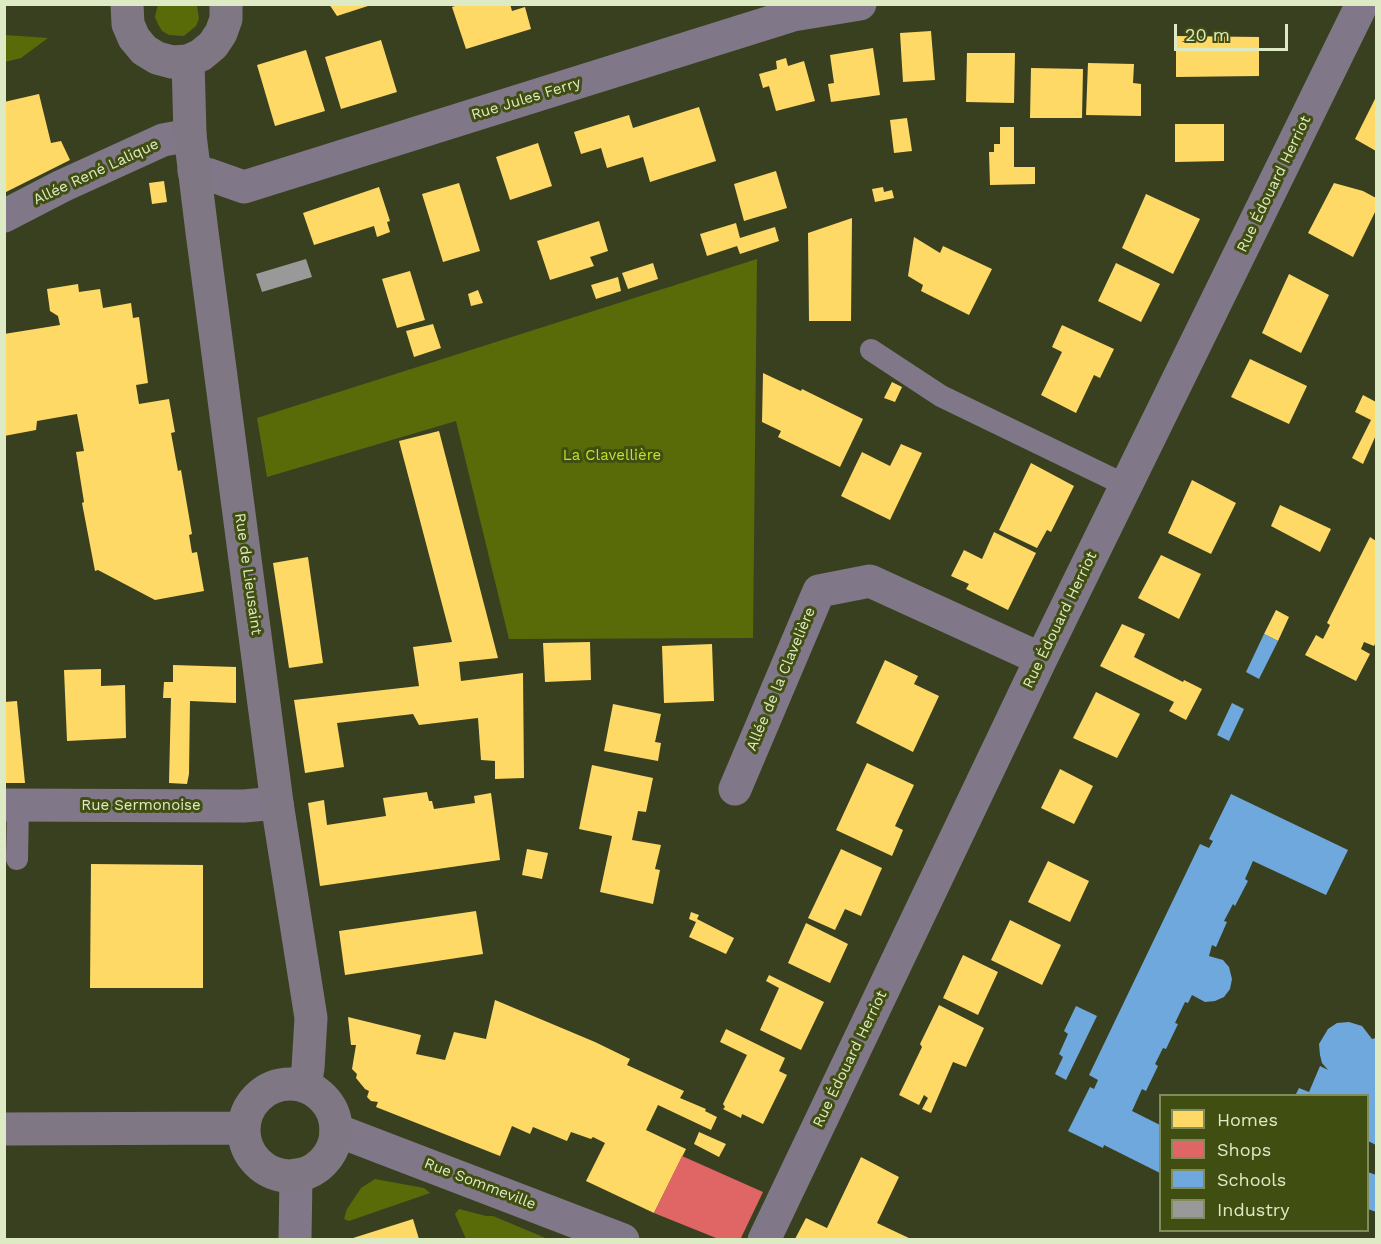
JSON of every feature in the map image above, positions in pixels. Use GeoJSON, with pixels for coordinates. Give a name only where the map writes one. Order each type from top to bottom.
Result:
{"type":"FeatureCollection","features":[{"type":"Feature","properties":{"kind":"main road"},"geometry":{"type":"LineString","coordinates":[[121,6],[131,31],[144,50],[157,58],[172,62],[188,61],[201,55],[213,45],[226,19],[226,4]]}},
{"type":"Feature","properties":{"kind":"main road","name":"Rue de Lieusaint"},"geometry":{"type":"LineString","coordinates":[[188,61],[190,135],[194,171],[278,803],[311,1018],[305,1086]]}},
{"type":"Feature","properties":{"kind":"main road"},"geometry":{"type":"LineString","coordinates":[[276,1085],[305,1086],[328,1103],[334,1116],[336,1130],[334,1143],[320,1165],[308,1172],[279,1175],[265,1169],[253,1158],[246,1144],[243,1128],[249,1107],[263,1091],[276,1085]]}},
{"type":"Feature","properties":{"kind":"main road"},"geometry":{"type":"LineString","coordinates":[[4,1129],[243,1128]]}},
{"type":"Feature","properties":{"kind":"street","name":"Rue Jules Ferry"},"geometry":{"type":"LineString","coordinates":[[194,171],[244,187],[792,10],[860,4]]}},
{"type":"Feature","properties":{"kind":"street","name":"Rue Édouard Herriot"},"geometry":{"type":"LineString","coordinates":[[764,1239],[1125,485],[1362,4]]}},
{"type":"Feature","properties":{"kind":"street","name":"Allée René Lalique"},"geometry":{"type":"LineString","coordinates":[[4,216],[62,186],[163,140],[190,135]]}},
{"type":"Feature","properties":{"kind":"street","name":"Allée de la Clavelière"},"geometry":{"type":"LineString","coordinates":[[735,789],[819,591],[870,581],[1041,659]]}},
{"type":"Feature","properties":{"kind":"street","name":"Rue Sermonoise"},"geometry":{"type":"LineString","coordinates":[[11,806],[243,806],[278,803]]}},
{"type":"Feature","properties":{"kind":"street","name":"Rue Sommeville"},"geometry":{"type":"LineString","coordinates":[[336,1130],[618,1239]]}},
{"type":"Feature","properties":{"kind":"street"},"geometry":{"type":"LineString","coordinates":[[295,1239],[296,1175]]}},
{"type":"Feature","properties":{"kind":"lane"},"geometry":{"type":"LineString","coordinates":[[871,350],[940,396],[1125,485]]}},
{"type":"Feature","properties":{"kind":"lane"},"geometry":{"type":"LineString","coordinates":[[11,806],[17,859]]}},
{"type":"Feature","properties":{"kind":"green space"},"geometry":{"type":"Polygon","coordinates":[[[158,4],[197,5],[199,19],[196,26],[184,36],[169,35],[162,31],[155,17],[158,4]]]}},
{"type":"Feature","properties":{"kind":"green space"},"geometry":{"type":"Polygon","coordinates":[[[5,35],[48,38],[21,58],[5,62],[5,35]]]}},
{"type":"Feature","properties":{"kind":"green space","name":"La Clavellière"},"geometry":{"type":"Polygon","coordinates":[[[757,259],[753,638],[509,639],[456,421],[267,477],[257,418],[757,259]]]}},
{"type":"Feature","properties":{"kind":"green space"},"geometry":{"type":"Polygon","coordinates":[[[375,1179],[424,1188],[430,1193],[349,1221],[344,1219],[347,1209],[361,1188],[375,1179]]]}},
{"type":"Feature","properties":{"kind":"green space"},"geometry":{"type":"Polygon","coordinates":[[[459,1209],[493,1216],[548,1239],[466,1239],[455,1214],[459,1209]]]}},
{"type":"Feature","properties":{"kind":"building: Homes"},"geometry":{"type":"Polygon","coordinates":[[[329,4],[371,4],[371,5],[337,16],[329,4]]]}},
{"type":"Feature","properties":{"kind":"building: Homes"},"geometry":{"type":"Polygon","coordinates":[[[461,4],[510,4],[512,11],[525,7],[531,29],[466,49],[452,7],[461,4]]]}},
{"type":"Feature","properties":{"kind":"building: Homes"},"geometry":{"type":"Polygon","coordinates":[[[931,31],[935,80],[903,82],[900,33],[931,31]]]}},
{"type":"Feature","properties":{"kind":"building: Homes"},"geometry":{"type":"Polygon","coordinates":[[[1176,36],[1259,37],[1259,76],[1176,77],[1176,36]]]}},
{"type":"Feature","properties":{"kind":"building: Homes"},"geometry":{"type":"Polygon","coordinates":[[[381,40],[397,92],[341,109],[325,57],[381,40]]]}},
{"type":"Feature","properties":{"kind":"building: Homes"},"geometry":{"type":"Polygon","coordinates":[[[873,48],[880,95],[831,102],[828,84],[834,83],[830,55],[873,48]]]}},
{"type":"Feature","properties":{"kind":"building: Homes"},"geometry":{"type":"Polygon","coordinates":[[[306,50],[325,111],[275,126],[257,65],[306,50]]]}},
{"type":"Feature","properties":{"kind":"building: Homes"},"geometry":{"type":"Polygon","coordinates":[[[967,53],[1015,53],[1014,103],[966,102],[967,53]]]}},
{"type":"Feature","properties":{"kind":"building: Homes"},"geometry":{"type":"Polygon","coordinates":[[[786,58],[788,66],[804,61],[815,101],[776,111],[769,86],[763,88],[759,74],[777,69],[776,61],[786,58]]]}},
{"type":"Feature","properties":{"kind":"building: Homes"},"geometry":{"type":"Polygon","coordinates":[[[1088,63],[1134,64],[1133,83],[1141,84],[1141,116],[1086,115],[1088,63]]]}},
{"type":"Feature","properties":{"kind":"building: Homes"},"geometry":{"type":"Polygon","coordinates":[[[1031,68],[1083,69],[1082,118],[1030,118],[1031,68]]]}},
{"type":"Feature","properties":{"kind":"building: Homes"},"geometry":{"type":"Polygon","coordinates":[[[39,94],[51,143],[61,141],[70,160],[4,193],[4,102],[39,94]]]}},
{"type":"Feature","properties":{"kind":"building: Homes"},"geometry":{"type":"Polygon","coordinates":[[[1376,97],[1376,151],[1355,139],[1376,97]]]}},
{"type":"Feature","properties":{"kind":"building: Homes"},"geometry":{"type":"Polygon","coordinates":[[[699,107],[716,161],[650,182],[643,157],[607,168],[601,148],[581,154],[574,132],[629,115],[633,128],[699,107]]]}},
{"type":"Feature","properties":{"kind":"building: Homes"},"geometry":{"type":"Polygon","coordinates":[[[907,118],[912,151],[894,153],[890,120],[907,118]]]}},
{"type":"Feature","properties":{"kind":"building: Homes"},"geometry":{"type":"Polygon","coordinates":[[[1175,124],[1224,124],[1224,161],[1175,162],[1175,124]]]}},
{"type":"Feature","properties":{"kind":"building: Homes"},"geometry":{"type":"Polygon","coordinates":[[[1000,127],[1014,127],[1014,167],[1035,167],[1035,184],[990,185],[989,152],[994,152],[994,144],[1000,144],[1000,127]]]}},
{"type":"Feature","properties":{"kind":"building: Homes"},"geometry":{"type":"Polygon","coordinates":[[[538,143],[552,186],[510,200],[496,157],[538,143]]]}},
{"type":"Feature","properties":{"kind":"building: Homes"},"geometry":{"type":"Polygon","coordinates":[[[776,171],[787,208],[744,221],[734,184],[776,171]]]}},
{"type":"Feature","properties":{"kind":"building: Homes"},"geometry":{"type":"Polygon","coordinates":[[[164,181],[167,202],[152,204],[149,183],[164,181]]]}},
{"type":"Feature","properties":{"kind":"building: Homes"},"geometry":{"type":"Polygon","coordinates":[[[459,183],[480,251],[443,262],[422,194],[459,183]]]}},
{"type":"Feature","properties":{"kind":"building: Homes"},"geometry":{"type":"Polygon","coordinates":[[[1334,183],[1363,191],[1376,198],[1376,210],[1353,257],[1308,233],[1334,183]]]}},
{"type":"Feature","properties":{"kind":"building: Homes"},"geometry":{"type":"Polygon","coordinates":[[[379,187],[390,221],[387,222],[390,232],[377,237],[374,226],[314,245],[303,213],[379,187]]]}},
{"type":"Feature","properties":{"kind":"building: Homes"},"geometry":{"type":"Polygon","coordinates":[[[883,187],[884,192],[892,190],[894,198],[875,202],[872,189],[883,187]]]}},
{"type":"Feature","properties":{"kind":"building: Homes"},"geometry":{"type":"Polygon","coordinates":[[[1146,194],[1200,219],[1173,274],[1122,248],[1146,194]]]}},
{"type":"Feature","properties":{"kind":"building: Homes"},"geometry":{"type":"Polygon","coordinates":[[[852,218],[851,321],[809,321],[808,233],[852,218]]]}},
{"type":"Feature","properties":{"kind":"building: Homes"},"geometry":{"type":"Polygon","coordinates":[[[599,221],[608,251],[590,257],[594,266],[550,280],[537,241],[599,221]]]}},
{"type":"Feature","properties":{"kind":"building: Homes"},"geometry":{"type":"Polygon","coordinates":[[[736,223],[740,238],[775,227],[779,241],[740,254],[737,246],[707,256],[700,234],[736,223]]]}},
{"type":"Feature","properties":{"kind":"building: Homes"},"geometry":{"type":"Polygon","coordinates":[[[914,237],[940,253],[943,246],[992,269],[969,315],[921,291],[923,285],[908,276],[914,237]]]}},
{"type":"Feature","properties":{"kind":"building: Homes"},"geometry":{"type":"Polygon","coordinates":[[[653,263],[658,279],[628,289],[622,273],[653,263]]]}},
{"type":"Feature","properties":{"kind":"building: Homes"},"geometry":{"type":"Polygon","coordinates":[[[1116,263],[1160,284],[1141,322],[1098,301],[1116,263]]]}},
{"type":"Feature","properties":{"kind":"building: Homes"},"geometry":{"type":"Polygon","coordinates":[[[410,271],[425,320],[397,328],[382,279],[410,271]]]}},
{"type":"Feature","properties":{"kind":"building: Homes"},"geometry":{"type":"Polygon","coordinates":[[[1289,274],[1329,295],[1301,353],[1262,333],[1289,274]]]}},
{"type":"Feature","properties":{"kind":"building: Homes"},"geometry":{"type":"Polygon","coordinates":[[[618,277],[621,291],[596,299],[591,285],[618,277]]]}},
{"type":"Feature","properties":{"kind":"building: Homes"},"geometry":{"type":"Polygon","coordinates":[[[78,284],[79,292],[100,289],[103,308],[131,303],[133,318],[139,317],[148,383],[136,385],[139,404],[169,399],[175,432],[171,433],[178,471],[181,470],[192,534],[189,535],[192,553],[197,552],[204,591],[155,600],[98,570],[95,571],[82,503],[84,502],[76,452],[84,451],[77,414],[37,421],[36,430],[4,436],[4,334],[60,325],[58,316],[50,311],[47,289],[78,284]]]}},
{"type":"Feature","properties":{"kind":"building: Homes"},"geometry":{"type":"Polygon","coordinates":[[[478,290],[483,303],[471,306],[468,294],[478,290]]]}},
{"type":"Feature","properties":{"kind":"building: Homes"},"geometry":{"type":"Polygon","coordinates":[[[433,324],[441,348],[414,357],[406,331],[433,324]]]}},
{"type":"Feature","properties":{"kind":"building: Homes"},"geometry":{"type":"Polygon","coordinates":[[[1062,325],[1114,349],[1100,378],[1094,375],[1076,413],[1041,395],[1062,352],[1052,347],[1062,325]]]}},
{"type":"Feature","properties":{"kind":"building: Homes"},"geometry":{"type":"Polygon","coordinates":[[[1250,359],[1307,386],[1289,424],[1231,397],[1250,359]]]}},
{"type":"Feature","properties":{"kind":"building: Homes"},"geometry":{"type":"Polygon","coordinates":[[[763,373],[863,419],[840,467],[778,437],[781,431],[762,422],[763,373]]]}},
{"type":"Feature","properties":{"kind":"building: Homes"},"geometry":{"type":"Polygon","coordinates":[[[892,382],[902,387],[895,402],[884,398],[892,382]]]}},
{"type":"Feature","properties":{"kind":"building: Homes"},"geometry":{"type":"Polygon","coordinates":[[[1363,395],[1376,402],[1376,435],[1363,464],[1352,458],[1371,420],[1355,412],[1363,395]]]}},
{"type":"Feature","properties":{"kind":"building: Homes"},"geometry":{"type":"Polygon","coordinates":[[[439,431],[498,658],[459,662],[461,681],[523,673],[524,778],[495,779],[495,761],[481,760],[478,718],[419,725],[413,714],[337,723],[344,767],[305,773],[294,700],[419,686],[413,647],[452,642],[399,441],[439,431]]]}},
{"type":"Feature","properties":{"kind":"building: Homes"},"geometry":{"type":"Polygon","coordinates":[[[901,444],[922,453],[890,520],[841,496],[862,452],[890,466],[901,444]]]}},
{"type":"Feature","properties":{"kind":"building: Homes"},"geometry":{"type":"Polygon","coordinates":[[[1031,463],[1074,486],[1051,532],[1047,530],[1037,548],[999,530],[1031,463]]]}},
{"type":"Feature","properties":{"kind":"building: Homes"},"geometry":{"type":"Polygon","coordinates":[[[1192,480],[1236,503],[1211,554],[1168,533],[1192,480]]]}},
{"type":"Feature","properties":{"kind":"building: Homes"},"geometry":{"type":"Polygon","coordinates":[[[1280,505],[1331,529],[1320,552],[1271,526],[1280,505]]]}},
{"type":"Feature","properties":{"kind":"building: Homes"},"geometry":{"type":"Polygon","coordinates":[[[994,532],[1036,553],[1008,610],[966,589],[969,584],[951,576],[964,550],[982,559],[994,532]]]}},
{"type":"Feature","properties":{"kind":"building: Homes"},"geometry":{"type":"Polygon","coordinates":[[[1370,537],[1376,541],[1376,642],[1374,646],[1364,642],[1361,649],[1370,654],[1356,681],[1305,655],[1316,635],[1323,639],[1330,625],[1327,623],[1370,537]]]}},
{"type":"Feature","properties":{"kind":"building: Homes"},"geometry":{"type":"Polygon","coordinates":[[[1161,555],[1201,574],[1179,619],[1138,598],[1161,555]]]}},
{"type":"Feature","properties":{"kind":"building: Homes"},"geometry":{"type":"Polygon","coordinates":[[[308,557],[323,663],[289,668],[273,563],[308,557]]]}},
{"type":"Feature","properties":{"kind":"building: Homes"},"geometry":{"type":"Polygon","coordinates":[[[1276,610],[1289,617],[1278,641],[1264,634],[1276,610]]]}},
{"type":"Feature","properties":{"kind":"building: Homes"},"geometry":{"type":"Polygon","coordinates":[[[1122,624],[1145,634],[1134,657],[1202,689],[1186,720],[1169,711],[1174,702],[1100,666],[1122,624]]]}},
{"type":"Feature","properties":{"kind":"building: Homes"},"geometry":{"type":"Polygon","coordinates":[[[590,642],[591,680],[545,682],[543,643],[590,642]]]}},
{"type":"Feature","properties":{"kind":"building: Homes"},"geometry":{"type":"Polygon","coordinates":[[[712,644],[714,701],[664,703],[662,646],[712,644]]]}},
{"type":"Feature","properties":{"kind":"building: Homes"},"geometry":{"type":"Polygon","coordinates":[[[885,660],[918,676],[914,684],[939,696],[913,752],[856,723],[885,660]]]}},
{"type":"Feature","properties":{"kind":"building: Homes"},"geometry":{"type":"Polygon","coordinates":[[[173,665],[236,667],[236,703],[190,701],[187,784],[169,783],[171,698],[163,698],[164,682],[173,682],[173,665]]]}},
{"type":"Feature","properties":{"kind":"building: Homes"},"geometry":{"type":"Polygon","coordinates":[[[101,669],[101,686],[125,685],[126,738],[67,741],[64,670],[101,669]]]}},
{"type":"Feature","properties":{"kind":"building: Homes"},"geometry":{"type":"Polygon","coordinates":[[[1096,692],[1140,714],[1117,758],[1073,738],[1096,692]]]}},
{"type":"Feature","properties":{"kind":"building: Homes"},"geometry":{"type":"Polygon","coordinates":[[[17,701],[25,783],[4,783],[4,702],[17,701]]]}},
{"type":"Feature","properties":{"kind":"building: Homes"},"geometry":{"type":"Polygon","coordinates":[[[613,704],[661,714],[655,742],[661,743],[658,761],[604,751],[613,704]]]}},
{"type":"Feature","properties":{"kind":"building: Homes"},"geometry":{"type":"Polygon","coordinates":[[[867,763],[914,785],[895,826],[903,830],[892,856],[836,830],[867,763]]]}},
{"type":"Feature","properties":{"kind":"building: Homes"},"geometry":{"type":"Polygon","coordinates":[[[592,765],[653,778],[646,812],[638,811],[632,840],[661,845],[655,869],[660,870],[653,904],[600,892],[612,836],[579,829],[592,765]]]}},
{"type":"Feature","properties":{"kind":"building: Homes"},"geometry":{"type":"Polygon","coordinates":[[[1060,769],[1093,786],[1074,824],[1041,808],[1060,769]]]}},
{"type":"Feature","properties":{"kind":"building: Homes"},"geometry":{"type":"Polygon","coordinates":[[[427,792],[434,809],[475,803],[474,796],[491,793],[500,860],[320,886],[308,803],[324,800],[327,825],[386,816],[383,798],[427,792]]]}},
{"type":"Feature","properties":{"kind":"building: Homes"},"geometry":{"type":"Polygon","coordinates":[[[527,849],[548,853],[542,879],[522,875],[527,849]]]}},
{"type":"Feature","properties":{"kind":"building: Homes"},"geometry":{"type":"Polygon","coordinates":[[[841,849],[882,868],[861,916],[845,909],[835,930],[808,918],[841,849]]]}},
{"type":"Feature","properties":{"kind":"building: Homes"},"geometry":{"type":"Polygon","coordinates":[[[1048,861],[1089,881],[1070,922],[1028,902],[1048,861]]]}},
{"type":"Feature","properties":{"kind":"building: Homes"},"geometry":{"type":"Polygon","coordinates":[[[91,864],[203,865],[203,988],[90,988],[91,864]]]}},
{"type":"Feature","properties":{"kind":"building: Homes"},"geometry":{"type":"Polygon","coordinates":[[[476,911],[483,954],[345,975],[339,931],[476,911]]]}},
{"type":"Feature","properties":{"kind":"building: Homes"},"geometry":{"type":"Polygon","coordinates":[[[691,912],[699,915],[697,919],[734,938],[726,954],[689,937],[696,922],[689,919],[691,912]]]}},
{"type":"Feature","properties":{"kind":"building: Homes"},"geometry":{"type":"Polygon","coordinates":[[[1010,920],[1061,945],[1042,985],[991,960],[1010,920]]]}},
{"type":"Feature","properties":{"kind":"building: Homes"},"geometry":{"type":"Polygon","coordinates":[[[806,923],[848,944],[830,983],[788,963],[806,923]]]}},
{"type":"Feature","properties":{"kind":"building: Homes"},"geometry":{"type":"Polygon","coordinates":[[[963,955],[998,972],[978,1015],[943,998],[963,955]]]}},
{"type":"Feature","properties":{"kind":"building: Homes"},"geometry":{"type":"Polygon","coordinates":[[[769,975],[824,1002],[801,1050],[760,1030],[779,988],[766,981],[769,975]]]}},
{"type":"Feature","properties":{"kind":"building: Homes"},"geometry":{"type":"Polygon","coordinates":[[[495,1000],[630,1059],[627,1065],[684,1091],[680,1098],[706,1109],[705,1111],[717,1117],[711,1130],[658,1105],[646,1130],[686,1149],[654,1213],[586,1181],[605,1143],[593,1137],[591,1139],[571,1132],[567,1141],[533,1127],[530,1134],[512,1126],[500,1156],[376,1107],[378,1102],[371,1101],[367,1097],[369,1091],[356,1078],[357,1074],[352,1069],[356,1045],[351,1045],[348,1017],[421,1035],[416,1054],[445,1060],[454,1032],[486,1039],[495,1000]]]}},
{"type":"Feature","properties":{"kind":"building: Homes"},"geometry":{"type":"Polygon","coordinates":[[[939,1005],[984,1028],[966,1067],[953,1062],[931,1113],[922,1109],[928,1098],[924,1095],[919,1105],[899,1095],[939,1005]]]}},
{"type":"Feature","properties":{"kind":"building: Homes"},"geometry":{"type":"Polygon","coordinates":[[[726,1029],[785,1058],[779,1071],[787,1075],[763,1124],[742,1114],[741,1118],[723,1109],[725,1107],[723,1104],[747,1055],[720,1042],[726,1029]]]}},
{"type":"Feature","properties":{"kind":"building: Homes"},"geometry":{"type":"Polygon","coordinates":[[[699,1132],[726,1144],[719,1157],[694,1144],[699,1132]]]}},
{"type":"Feature","properties":{"kind":"building: Homes"},"geometry":{"type":"Polygon","coordinates":[[[861,1157],[899,1177],[877,1223],[911,1239],[795,1239],[806,1218],[827,1228],[861,1157]]]}},
{"type":"Feature","properties":{"kind":"building: Homes"},"geometry":{"type":"Polygon","coordinates":[[[413,1219],[419,1239],[350,1239],[413,1219]]]}},
{"type":"Feature","properties":{"kind":"building: Shops"},"geometry":{"type":"Polygon","coordinates":[[[682,1156],[763,1192],[741,1238],[721,1240],[654,1213],[682,1156]]]}},
{"type":"Feature","properties":{"kind":"building: Schools"},"geometry":{"type":"Polygon","coordinates":[[[1264,634],[1278,641],[1259,679],[1246,672],[1264,634]]]}},
{"type":"Feature","properties":{"kind":"building: Schools"},"geometry":{"type":"Polygon","coordinates":[[[1232,703],[1244,709],[1229,741],[1217,735],[1232,703]]]}},
{"type":"Feature","properties":{"kind":"building: Schools"},"geometry":{"type":"Polygon","coordinates":[[[1231,794],[1348,850],[1326,895],[1253,861],[1245,879],[1248,881],[1224,921],[1227,922],[1216,947],[1212,945],[1209,956],[1223,960],[1229,967],[1232,979],[1230,989],[1224,997],[1215,1001],[1205,1002],[1192,995],[1188,1003],[1185,1002],[1166,1049],[1163,1048],[1155,1064],[1158,1066],[1146,1091],[1142,1089],[1132,1111],[1159,1124],[1159,1172],[1104,1145],[1103,1148],[1068,1131],[1090,1087],[1094,1089],[1098,1080],[1089,1075],[1200,844],[1209,848],[1213,841],[1209,839],[1231,794]]]}},
{"type":"Feature","properties":{"kind":"building: Schools"},"geometry":{"type":"Polygon","coordinates":[[[1076,1006],[1097,1016],[1066,1080],[1055,1074],[1063,1057],[1059,1054],[1068,1034],[1064,1031],[1076,1006]]]}},
{"type":"Feature","properties":{"kind":"building: Schools"},"geometry":{"type":"Polygon","coordinates":[[[1349,1022],[1362,1026],[1372,1039],[1376,1038],[1376,1145],[1369,1142],[1369,1094],[1296,1094],[1299,1088],[1309,1092],[1320,1066],[1328,1070],[1322,1063],[1319,1044],[1328,1029],[1337,1023],[1349,1022]]]}},
{"type":"Feature","properties":{"kind":"building: Schools"},"geometry":{"type":"Polygon","coordinates":[[[1369,1172],[1376,1175],[1376,1212],[1369,1209],[1369,1172]]]}},
{"type":"Feature","properties":{"kind":"building: Industry"},"geometry":{"type":"Polygon","coordinates":[[[306,259],[312,277],[262,292],[256,274],[306,259]]]}}]}
